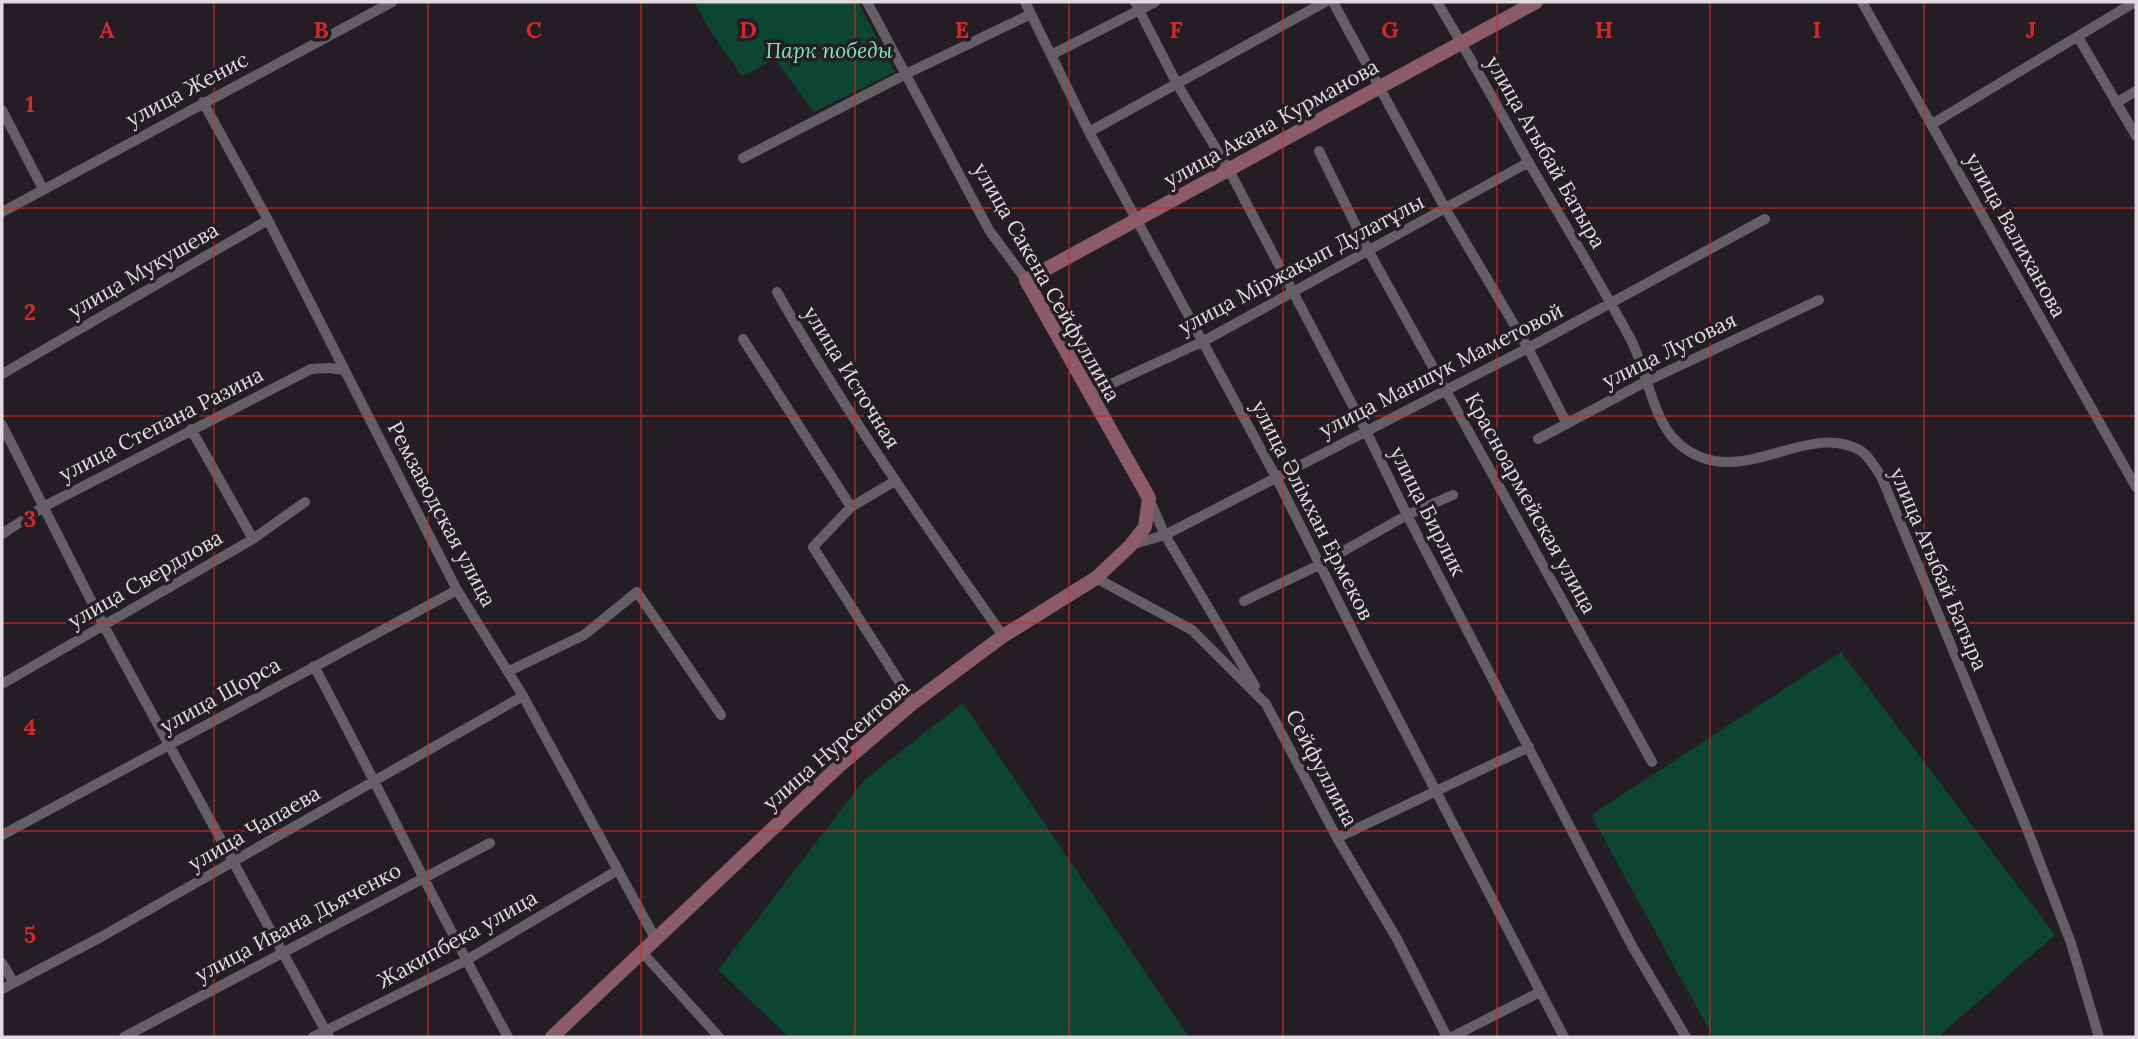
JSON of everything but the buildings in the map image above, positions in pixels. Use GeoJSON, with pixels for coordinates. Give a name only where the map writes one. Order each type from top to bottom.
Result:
{"type":"FeatureCollection","features":[{"type":"Feature","properties":{"kind":"main road","name":"улица Акана Курманова"},"geometry":{"type":"LineString","coordinates":[[1026,280],[1536,2]]}},
{"type":"Feature","properties":{"kind":"main road","name":"улица Сакена Сейфуллина"},"geometry":{"type":"LineString","coordinates":[[1026,280],[1149,498]]}},
{"type":"Feature","properties":{"kind":"main road","name":"улица Нурсеитова"},"geometry":{"type":"LineString","coordinates":[[552,1037],[839,766],[913,703],[1003,636],[1096,578],[1130,546],[1145,527],[1149,498]]}},
{"type":"Feature","properties":{"kind":"street","name":"улица Женис"},"geometry":{"type":"LineString","coordinates":[[2,212],[392,2]]}},
{"type":"Feature","properties":{"kind":"street","name":"улица Сакена Сейфуллина"},"geometry":{"type":"LineString","coordinates":[[867,2],[989,230],[1026,280]]}},
{"type":"Feature","properties":{"kind":"street","name":"улица Әлімхан Ермеков"},"geometry":{"type":"LineString","coordinates":[[1025,2],[1089,132],[1276,477],[1564,1037]]}},
{"type":"Feature","properties":{"kind":"street"},"geometry":{"type":"LineString","coordinates":[[1052,55],[1137,6],[1155,2]]}},
{"type":"Feature","properties":{"kind":"street"},"geometry":{"type":"LineString","coordinates":[[1089,132],[1325,2]]}},
{"type":"Feature","properties":{"kind":"street"},"geometry":{"type":"LineString","coordinates":[[1333,2],[1445,208],[1528,348],[1567,424]]}},
{"type":"Feature","properties":{"kind":"street","name":"улица Агыбай Батыра"},"geometry":{"type":"LineString","coordinates":[[1437,2],[1632,342],[1666,428],[1677,442],[1695,456],[1727,463],[1804,446],[1837,443],[1862,452],[1881,476],[2027,829],[2071,943],[2099,1037]]}},
{"type":"Feature","properties":{"kind":"street","name":"улица Валиханова"},"geometry":{"type":"LineString","coordinates":[[1862,2],[2136,487]]}},
{"type":"Feature","properties":{"kind":"street"},"geometry":{"type":"LineString","coordinates":[[1932,124],[2136,2]]}},
{"type":"Feature","properties":{"kind":"street","name":"улица Бирлик"},"geometry":{"type":"LineString","coordinates":[[1137,6],[1177,84],[1229,170],[1632,946],[1686,1037]]}},
{"type":"Feature","properties":{"kind":"street"},"geometry":{"type":"LineString","coordinates":[[743,158],[905,74],[1031,14]]}},
{"type":"Feature","properties":{"kind":"street"},"geometry":{"type":"LineString","coordinates":[[2078,37],[2136,136]]}},
{"type":"Feature","properties":{"kind":"street"},"geometry":{"type":"LineString","coordinates":[[2116,103],[2136,91]]}},
{"type":"Feature","properties":{"kind":"street","name":"Ремзаводская улица"},"geometry":{"type":"LineString","coordinates":[[203,102],[268,220],[457,590],[509,671],[655,939]]}},
{"type":"Feature","properties":{"kind":"street"},"geometry":{"type":"LineString","coordinates":[[2,110],[43,189]]}},
{"type":"Feature","properties":{"kind":"street","name":"Красноармейская улица"},"geometry":{"type":"LineString","coordinates":[[1319,151],[1368,250],[1653,762]]}},
{"type":"Feature","properties":{"kind":"street","name":"улица Міржақып Дулатұлы"},"geometry":{"type":"LineString","coordinates":[[1089,394],[1204,341],[1529,162]]}},
{"type":"Feature","properties":{"kind":"street","name":"улица Маншук Маметовой"},"geometry":{"type":"LineString","coordinates":[[1130,546],[1165,535],[1528,348],[1765,219]]}},
{"type":"Feature","properties":{"kind":"street","name":"улица Мукушева"},"geometry":{"type":"LineString","coordinates":[[2,374],[268,220]]}},
{"type":"Feature","properties":{"kind":"street","name":"улица Источная"},"geometry":{"type":"LineString","coordinates":[[777,292],[809,349],[895,481],[1003,636]]}},
{"type":"Feature","properties":{"kind":"street","name":"улица Луговая"},"geometry":{"type":"LineString","coordinates":[[1538,439],[1647,381],[1819,300]]}},
{"type":"Feature","properties":{"kind":"street"},"geometry":{"type":"LineString","coordinates":[[743,339],[851,507]]}},
{"type":"Feature","properties":{"kind":"street","name":"улица Степана Разина"},"geometry":{"type":"LineString","coordinates":[[2,534],[43,508],[311,369],[344,370]]}},
{"type":"Feature","properties":{"kind":"street"},"geometry":{"type":"LineString","coordinates":[[2,425],[168,746],[327,1034]]}},
{"type":"Feature","properties":{"kind":"street"},"geometry":{"type":"LineString","coordinates":[[191,429],[253,538]]}},
{"type":"Feature","properties":{"kind":"street","name":"улица Источная"},"geometry":{"type":"LineString","coordinates":[[895,481],[851,507],[813,547],[913,703]]}},
{"type":"Feature","properties":{"kind":"street"},"geometry":{"type":"LineString","coordinates":[[1244,601],[1319,565],[1407,515],[1453,495]]}},
{"type":"Feature","properties":{"kind":"street","name":"улица Сакена Сейфуллина"},"geometry":{"type":"LineString","coordinates":[[1149,498],[1165,535],[1266,704]]}},
{"type":"Feature","properties":{"kind":"street","name":"улица Свердлова"},"geometry":{"type":"LineString","coordinates":[[2,684],[253,538],[305,502]]}},
{"type":"Feature","properties":{"kind":"street","name":"Сейфуллина"},"geometry":{"type":"LineString","coordinates":[[1096,578],[1192,630],[1266,704],[1337,838],[1397,939],[1450,1037]]}},
{"type":"Feature","properties":{"kind":"street","name":"улица Щорса"},"geometry":{"type":"LineString","coordinates":[[2,835],[457,590]]}},
{"type":"Feature","properties":{"kind":"street"},"geometry":{"type":"LineString","coordinates":[[509,671],[584,635],[637,592],[721,715]]}},
{"type":"Feature","properties":{"kind":"street"},"geometry":{"type":"LineString","coordinates":[[314,666],[465,961],[508,1037]]}},
{"type":"Feature","properties":{"kind":"street","name":"улица Чапаева"},"geometry":{"type":"LineString","coordinates":[[2,989],[233,863],[523,696]]}},
{"type":"Feature","properties":{"kind":"street"},"geometry":{"type":"LineString","coordinates":[[1337,838],[1529,747]]}},
{"type":"Feature","properties":{"kind":"street","name":"улица Ивана Дьяченко"},"geometry":{"type":"LineString","coordinates":[[124,1037],[490,843]]}},
{"type":"Feature","properties":{"kind":"street","name":"Жакипбека улица"},"geometry":{"type":"LineString","coordinates":[[313,1037],[327,1034],[465,961],[618,870]]}},
{"type":"Feature","properties":{"kind":"street"},"geometry":{"type":"LineString","coordinates":[[641,951],[719,1037]]}},
{"type":"Feature","properties":{"kind":"street"},"geometry":{"type":"LineString","coordinates":[[2,963],[14,983]]}},
{"type":"Feature","properties":{"kind":"street"},"geometry":{"type":"LineString","coordinates":[[1450,1037],[1540,992]]}},
{"type":"Feature","properties":{"kind":"green space","name":"Парк победы"},"geometry":{"type":"Polygon","coordinates":[[[694,2],[858,2],[895,72],[814,112],[775,59],[742,76],[694,2]]]}},
{"type":"Feature","properties":{"kind":"green space"},"geometry":{"type":"Polygon","coordinates":[[[1841,652],[2055,935],[1938,1037],[1713,1037],[1591,815],[1841,652]]]}},
{"type":"Feature","properties":{"kind":"green space"},"geometry":{"type":"Polygon","coordinates":[[[963,703],[1189,1037],[789,1037],[718,970],[864,780],[963,703]]]}}]}
